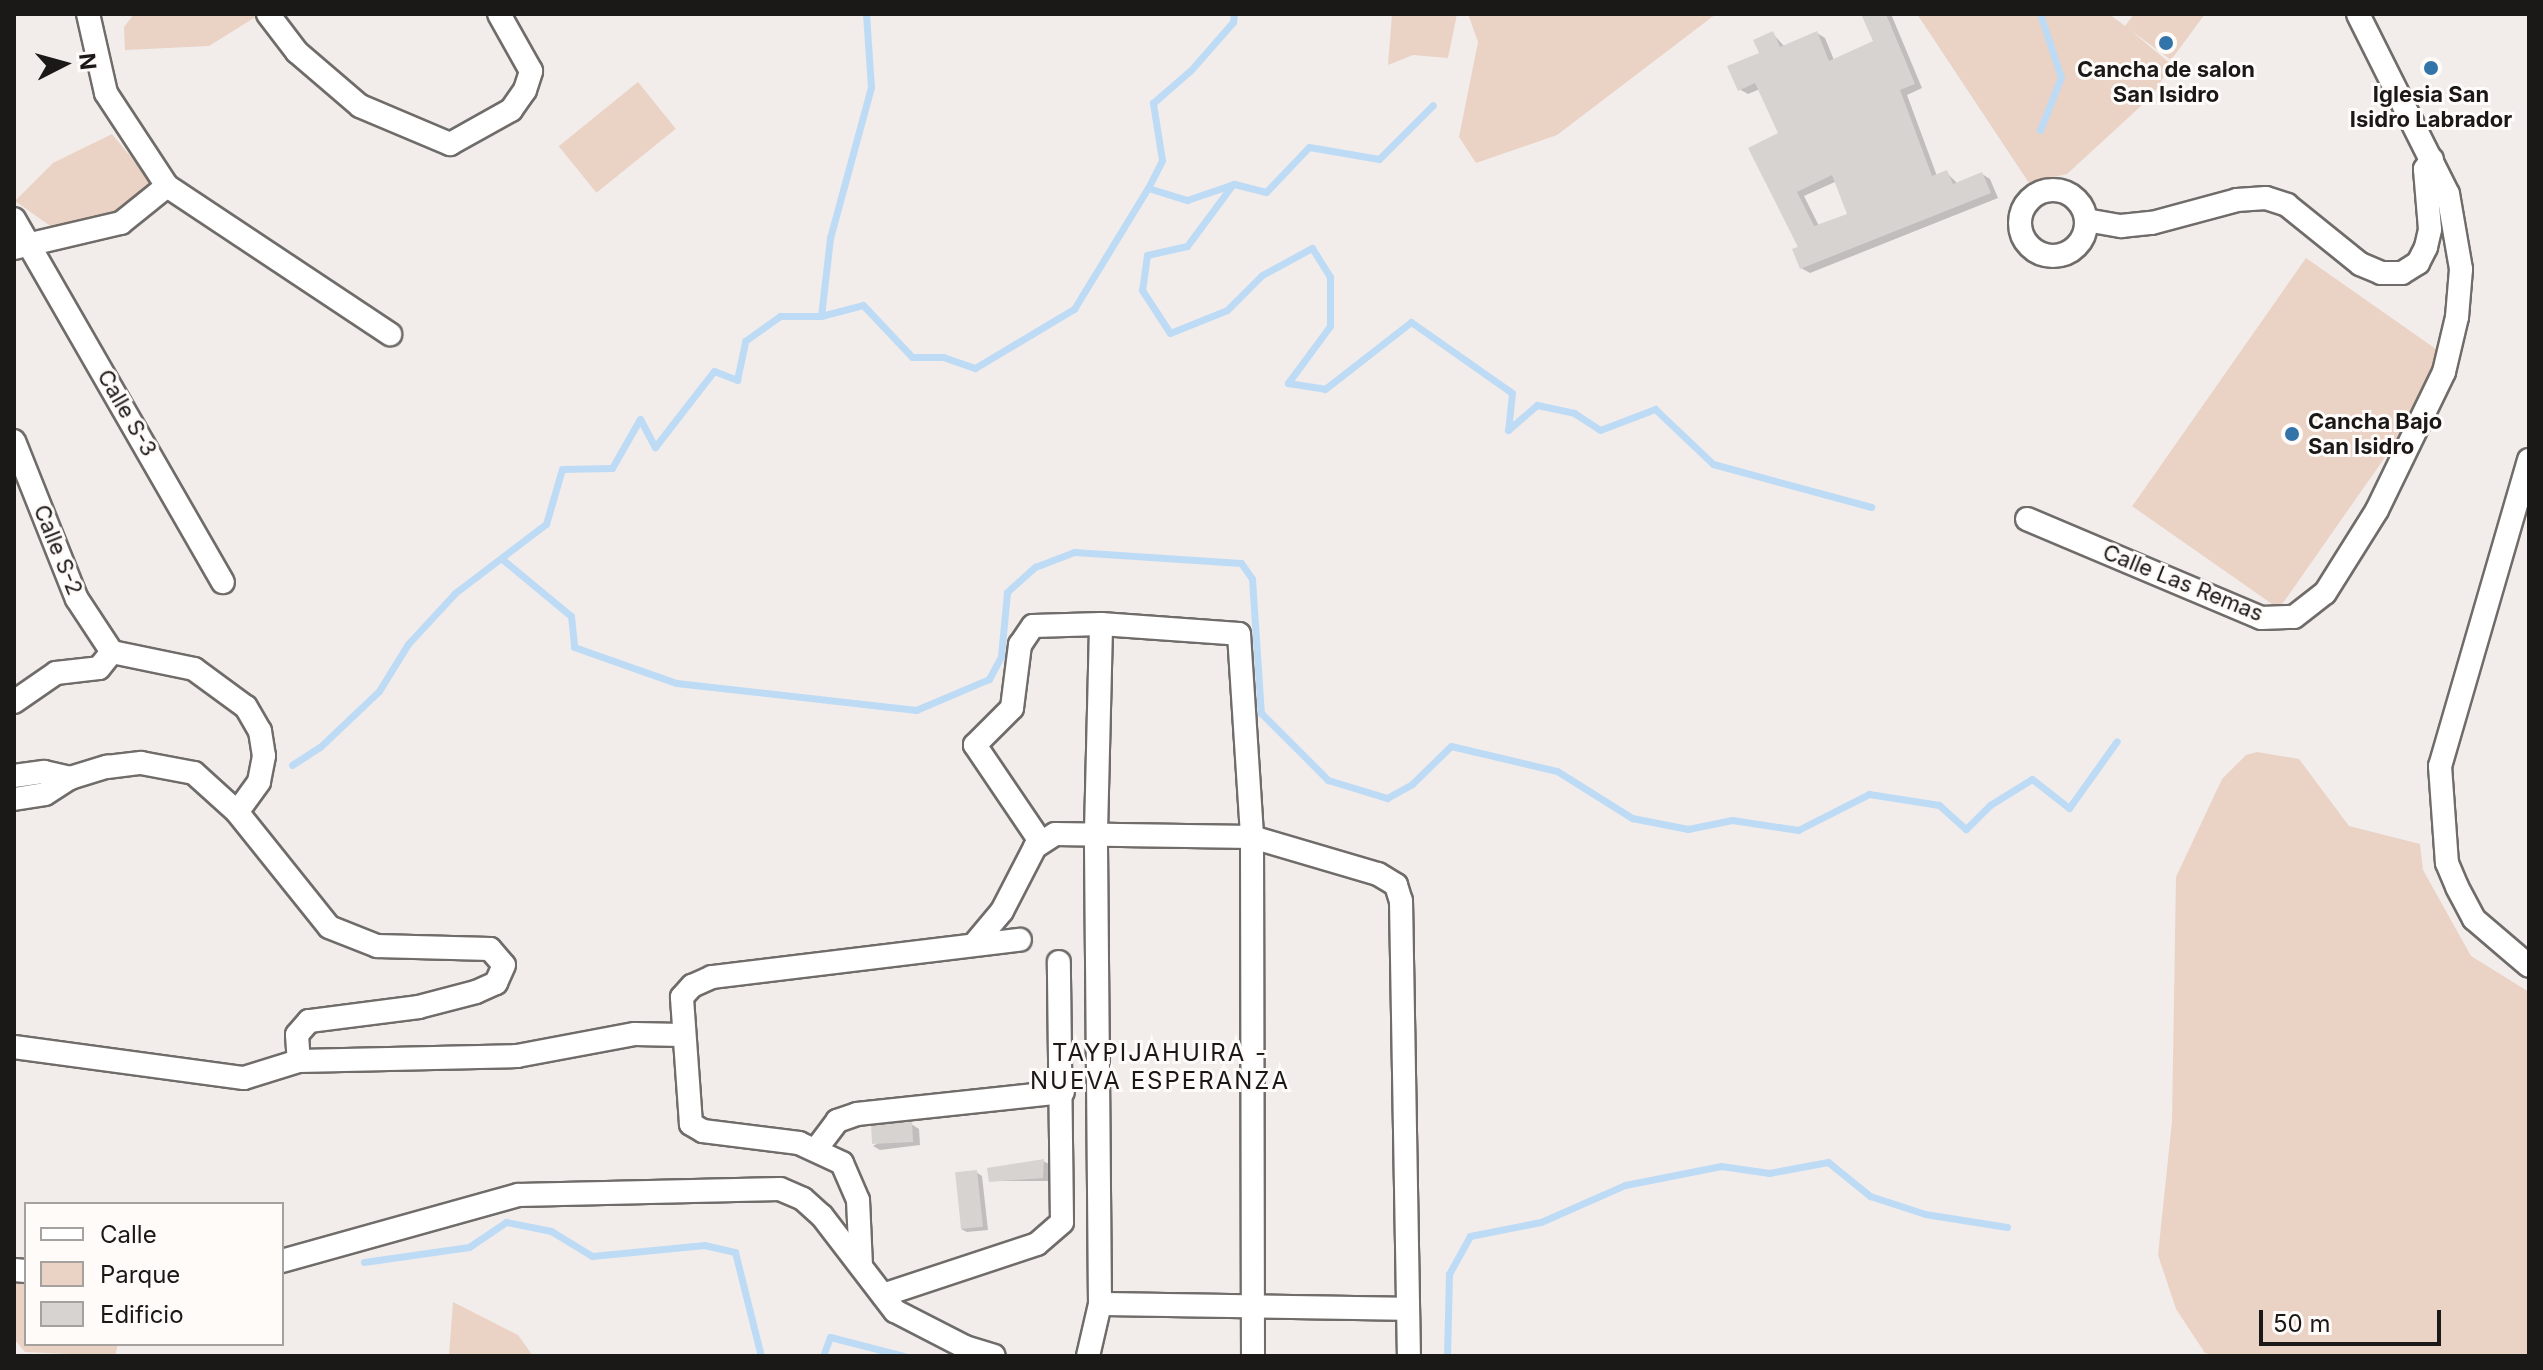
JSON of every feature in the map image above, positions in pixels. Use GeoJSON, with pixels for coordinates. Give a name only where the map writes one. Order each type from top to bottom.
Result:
{"type":"FeatureCollection","features":[{"type":"Feature","properties":{"kind":"street"},"geometry":{"type":"LineString","coordinates":[[88,14],[106,93],[167,186],[390,334]]}},
{"type":"Feature","properties":{"kind":"street"},"geometry":{"type":"LineString","coordinates":[[268,14],[297,52],[360,106],[450,144],[511,110],[525,90],[531,71],[499,14]]}},
{"type":"Feature","properties":{"kind":"street","name":"Calle Las Remas"},"geometry":{"type":"LineString","coordinates":[[2027,519],[2261,618],[2278,620],[2307,610],[2325,593],[2377,510],[2444,372],[2457,317],[2461,269],[2458,229],[2432,159],[2358,14]]}},
{"type":"Feature","properties":{"kind":"street"},"geometry":{"type":"LineString","coordinates":[[2086,220],[2121,226],[2152,223],[2237,200],[2266,198],[2287,205],[2360,264],[2381,273],[2402,273],[2418,263],[2426,247],[2430,229],[2425,169],[2432,159]]}},
{"type":"Feature","properties":{"kind":"street"},"geometry":{"type":"LineString","coordinates":[[23,246],[121,223],[167,186]]}},
{"type":"Feature","properties":{"kind":"street","name":"Calle S-3"},"geometry":{"type":"LineString","coordinates":[[14,219],[23,246],[223,582]]}},
{"type":"Feature","properties":{"kind":"street","name":"Calle S-2"},"geometry":{"type":"LineString","coordinates":[[14,441],[77,599],[112,652]]}},
{"type":"Feature","properties":{"kind":"street"},"geometry":{"type":"LineString","coordinates":[[2529,460],[2440,766],[2447,863],[2457,887],[2474,919],[2529,966]]}},
{"type":"Feature","properties":{"kind":"street"},"geometry":{"type":"LineString","coordinates":[[1088,1356],[1100,1304],[1096,832],[1101,624]]}},
{"type":"Feature","properties":{"kind":"street"},"geometry":{"type":"LineString","coordinates":[[1040,841],[975,745],[1012,708],[1020,645],[1033,626],[1101,624],[1239,634],[1252,837],[1249,1306],[1253,1356]]}},
{"type":"Feature","properties":{"kind":"street"},"geometry":{"type":"LineString","coordinates":[[14,702],[56,673],[99,668],[112,652],[194,669],[246,707],[260,731],[264,756],[259,782],[237,812]]}},
{"type":"Feature","properties":{"kind":"street"},"geometry":{"type":"LineString","coordinates":[[14,799],[45,794],[70,778],[107,767],[169,766],[194,773],[237,812],[329,927],[377,946],[490,949],[504,965],[496,983],[476,992],[419,1007],[309,1021],[297,1035],[299,1061]]}},
{"type":"Feature","properties":{"kind":"street"},"geometry":{"type":"LineString","coordinates":[[14,776],[44,772],[70,778]]}},
{"type":"Feature","properties":{"kind":"street"},"geometry":{"type":"LineString","coordinates":[[976,942],[1002,911],[1040,841],[1055,834],[1096,832],[1252,837],[1378,874],[1396,885],[1401,901],[1409,1356]]}},
{"type":"Feature","properties":{"kind":"street"},"geometry":{"type":"LineString","coordinates":[[861,1266],[853,1184],[842,1163],[817,1148],[691,1124],[682,1035],[682,997],[712,977],[976,942],[1020,940]]}},
{"type":"Feature","properties":{"kind":"street"},"geometry":{"type":"LineString","coordinates":[[883,1295],[1037,1244],[1062,1222],[1063,1092],[1059,962]]}},
{"type":"Feature","properties":{"kind":"street"},"geometry":{"type":"LineString","coordinates":[[14,1047],[244,1078],[299,1061],[517,1056],[635,1034],[682,1035]]}},
{"type":"Feature","properties":{"kind":"street"},"geometry":{"type":"LineString","coordinates":[[817,1148],[837,1121],[857,1114],[1063,1092]]}},
{"type":"Feature","properties":{"kind":"street"},"geometry":{"type":"LineString","coordinates":[[284,1260],[518,1195],[780,1189],[803,1199],[822,1216],[895,1311],[965,1347],[994,1356]]}},
{"type":"Feature","properties":{"kind":"street"},"geometry":{"type":"LineString","coordinates":[[1100,1304],[1406,1309]]}},
{"type":"Feature","properties":{"kind":"green space"},"geometry":{"type":"Polygon","coordinates":[[[134,14],[259,15],[209,46],[125,50],[124,27],[134,14]]]}},
{"type":"Feature","properties":{"kind":"green space"},"geometry":{"type":"Polygon","coordinates":[[[1392,14],[1457,14],[1448,58],[1413,55],[1388,65],[1392,14]]]}},
{"type":"Feature","properties":{"kind":"green space"},"geometry":{"type":"Polygon","coordinates":[[[1468,14],[1716,14],[1557,135],[1476,163],[1459,137],[1478,42],[1468,14]]]}},
{"type":"Feature","properties":{"kind":"green space"},"geometry":{"type":"Polygon","coordinates":[[[1917,14],[2109,14],[2125,26],[2134,14],[2205,14],[2171,60],[2129,29],[2171,64],[2153,95],[2067,174],[2029,183],[1917,14]]]}},
{"type":"Feature","properties":{"kind":"green space"},"geometry":{"type":"Polygon","coordinates":[[[638,82],[676,129],[596,193],[559,146],[638,82]]]}},
{"type":"Feature","properties":{"kind":"green space"},"geometry":{"type":"Polygon","coordinates":[[[112,134],[154,185],[138,209],[56,230],[15,201],[53,163],[112,134]]]}},
{"type":"Feature","properties":{"kind":"green space","name":"Cancha Bajo San Isidro"},"geometry":{"type":"Polygon","coordinates":[[[2306,258],[2453,361],[2279,609],[2132,506],[2306,258]]]}},
{"type":"Feature","properties":{"kind":"green space"},"geometry":{"type":"Polygon","coordinates":[[[2257,752],[2299,759],[2349,826],[2420,844],[2423,870],[2471,956],[2529,992],[2529,1356],[2216,1356],[2205,1353],[2176,1309],[2158,1255],[2172,1121],[2176,877],[2222,779],[2246,755],[2257,752]]]}},
{"type":"Feature","properties":{"kind":"green space"},"geometry":{"type":"Polygon","coordinates":[[[14,1270],[24,1271],[24,1346],[118,1346],[115,1356],[25,1352],[14,1339],[14,1270]]]}},
{"type":"Feature","properties":{"kind":"green space"},"geometry":{"type":"Polygon","coordinates":[[[453,1302],[518,1335],[533,1356],[449,1356],[453,1302]]]}},
{"type":"Feature","properties":{"kind":"building"},"geometry":{"type":"Polygon","coordinates":[[[1861,14],[1886,14],[1915,84],[1900,90],[1932,176],[1947,170],[1953,184],[1982,172],[1991,193],[1800,269],[1792,249],[1798,247],[1748,148],[1778,133],[1755,83],[1738,91],[1727,66],[1759,53],[1753,40],[1773,31],[1780,47],[1817,31],[1829,61],[1873,41],[1861,14]],[[1832,175],[1797,192],[1814,226],[1847,214],[1832,175]]]}},
{"type":"Feature","properties":{"kind":"building"},"geometry":{"type":"Polygon","coordinates":[[[912,1122],[913,1142],[872,1144],[871,1124],[912,1122]]]}},
{"type":"Feature","properties":{"kind":"building"},"geometry":{"type":"Polygon","coordinates":[[[1044,1159],[1043,1178],[989,1182],[987,1168],[1044,1159]]]}},
{"type":"Feature","properties":{"kind":"building"},"geometry":{"type":"Polygon","coordinates":[[[977,1170],[983,1227],[961,1229],[955,1172],[977,1170]]]}},
{"type":"Feature","properties":{"kind":"waterway"},"geometry":{"type":"LineString","coordinates":[[821,316],[830,238],[871,87],[866,14]]}},
{"type":"Feature","properties":{"kind":"waterway"},"geometry":{"type":"LineString","coordinates":[[1148,188],[1162,160],[1153,103],[1191,70],[1233,22],[1234,14]]}},
{"type":"Feature","properties":{"kind":"waterway"},"geometry":{"type":"LineString","coordinates":[[2040,14],[2061,77],[2040,130]]}},
{"type":"Feature","properties":{"kind":"waterway"},"geometry":{"type":"LineString","coordinates":[[292,765],[320,747],[379,691],[408,644],[455,593],[546,524],[562,469],[612,468],[640,419],[655,447],[714,371],[737,380],[745,341],[780,316],[821,316],[863,305],[912,357],[943,357],[975,368],[1074,309],[1148,188],[1187,200],[1234,184],[1266,192],[1309,147],[1379,159],[1433,105]]}},
{"type":"Feature","properties":{"kind":"waterway"},"geometry":{"type":"LineString","coordinates":[[1233,184],[1187,246],[1147,255],[1142,290],[1170,333],[1227,310],[1262,275],[1312,248],[1330,277],[1330,326],[1288,383],[1325,389],[1411,322],[1512,393],[1508,430],[1537,405],[1574,413],[1600,430],[1655,409],[1713,464],[1871,507]]}},
{"type":"Feature","properties":{"kind":"waterway"},"geometry":{"type":"LineString","coordinates":[[502,559],[571,616],[574,647],[676,683],[916,710],[989,679],[1001,656],[1007,592],[1035,567],[1074,552],[1241,563],[1252,579],[1261,713],[1328,780],[1387,798],[1412,784],[1451,746],[1557,771],[1632,818],[1688,829],[1732,820],[1798,830],[1869,794],[1939,805],[1966,829],[1990,805],[2032,779],[2069,808],[2117,741]]}},
{"type":"Feature","properties":{"kind":"waterway"},"geometry":{"type":"LineString","coordinates":[[1447,1356],[1449,1274],[1470,1236],[1541,1222],[1625,1185],[1721,1166],[1769,1173],[1828,1162],[1870,1196],[1925,1214],[2007,1227]]}},
{"type":"Feature","properties":{"kind":"waterway"},"geometry":{"type":"LineString","coordinates":[[364,1262],[469,1247],[506,1222],[551,1231],[592,1256],[704,1245],[735,1252],[761,1356]]}},
{"type":"Feature","properties":{"kind":"waterway"},"geometry":{"type":"LineString","coordinates":[[823,1356],[830,1337],[904,1356]]}},
{"type":"Feature","properties":{"kind":"place","name":"Cancha de salon San Isidro"},"geometry":{"type":"Point","coordinates":[2166,43]}},
{"type":"Feature","properties":{"kind":"place","name":"Iglesia San Isidro Labrador"},"geometry":{"type":"Point","coordinates":[2431,68]}},
{"type":"Feature","properties":{"kind":"place","name":"Cancha Bajo San Isidro"},"geometry":{"type":"Point","coordinates":[2292,434]}},
{"type":"Feature","properties":{"kind":"district","name":"TAYPIJAHUIRA - NUEVA ESPERANZA"},"geometry":{"type":"Point","coordinates":[1160,1067]}}]}
